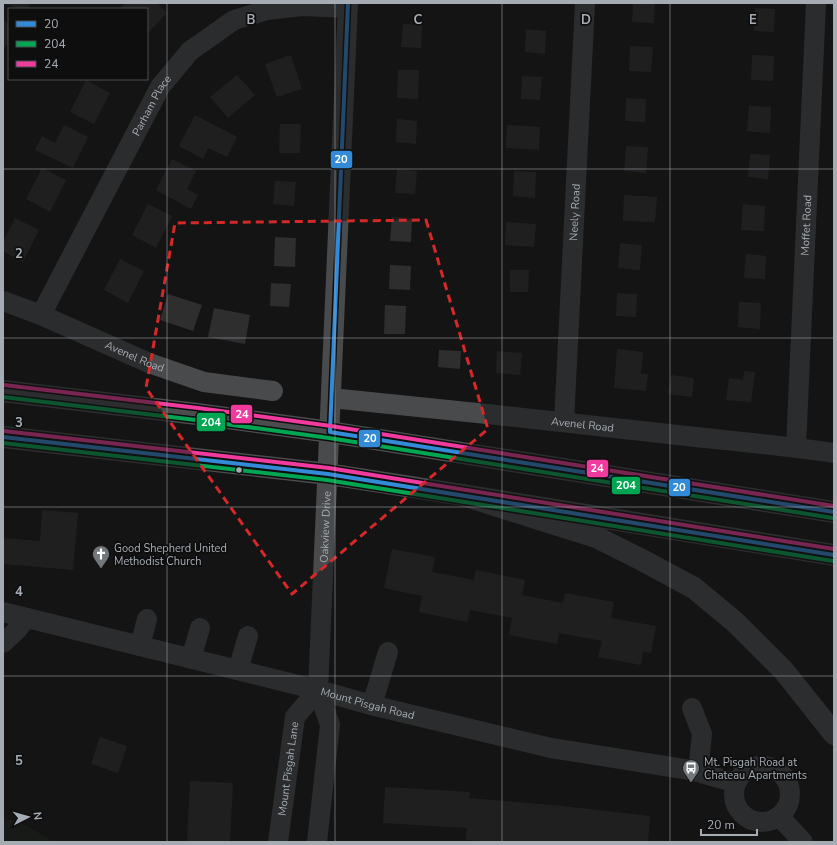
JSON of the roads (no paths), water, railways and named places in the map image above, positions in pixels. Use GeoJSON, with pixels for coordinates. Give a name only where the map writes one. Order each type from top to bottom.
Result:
{"type":"FeatureCollection","features":[{"type":"Feature","properties":{"kind":"main road"},"geometry":{"type":"LineString","coordinates":[[3,391],[197,414],[330,432],[834,512]]}},
{"type":"Feature","properties":{"kind":"main road"},"geometry":{"type":"LineString","coordinates":[[3,437],[328,474],[834,555]]}},
{"type":"Feature","properties":{"kind":"main road"},"geometry":{"type":"LineString","coordinates":[[463,495],[596,538],[642,560],[694,588],[735,622],[784,671],[834,734]]}},
{"type":"Feature","properties":{"kind":"street","name":"Neely Road"},"geometry":{"type":"LineString","coordinates":[[564,422],[585,3]]}},
{"type":"Feature","properties":{"kind":"street","name":"Moffet Road"},"geometry":{"type":"LineString","coordinates":[[796,447],[816,3]]}},
{"type":"Feature","properties":{"kind":"street","name":"Parham Place"},"geometry":{"type":"LineString","coordinates":[[41,315],[160,88],[190,51],[234,20],[268,10],[302,6],[348,6]]}},
{"type":"Feature","properties":{"kind":"street","name":"Oakview Drive"},"geometry":{"type":"LineString","coordinates":[[318,690],[348,6]]}},
{"type":"Feature","properties":{"kind":"street","name":"Avenel Road"},"geometry":{"type":"LineString","coordinates":[[3,301],[41,315],[149,363],[204,382],[273,391]]}},
{"type":"Feature","properties":{"kind":"street","name":"Avenel Road"},"geometry":{"type":"LineString","coordinates":[[331,398],[796,447],[834,453]]}},
{"type":"Feature","properties":{"kind":"street","name":"Mount Pisgah Road"},"geometry":{"type":"LineString","coordinates":[[3,612],[318,690],[372,705],[551,748],[698,772],[736,783]]}},
{"type":"Feature","properties":{"kind":"street"},"geometry":{"type":"LineString","coordinates":[[3,643],[17,630],[26,618]]}},
{"type":"Feature","properties":{"kind":"street"},"geometry":{"type":"LineString","coordinates":[[140,646],[147,619]]}},
{"type":"Feature","properties":{"kind":"street"},"geometry":{"type":"LineString","coordinates":[[191,659],[200,628]]}},
{"type":"Feature","properties":{"kind":"street"},"geometry":{"type":"LineString","coordinates":[[238,670],[248,636]]}},
{"type":"Feature","properties":{"kind":"street"},"geometry":{"type":"LineString","coordinates":[[372,705],[388,652]]}},
{"type":"Feature","properties":{"kind":"street","name":"Mount Pisgah Lane"},"geometry":{"type":"LineString","coordinates":[[278,842],[295,717],[318,690]]}},
{"type":"Feature","properties":{"kind":"street"},"geometry":{"type":"LineString","coordinates":[[317,842],[330,725],[318,690]]}},
{"type":"Feature","properties":{"kind":"street"},"geometry":{"type":"LineString","coordinates":[[692,708],[702,734],[698,772]]}},
{"type":"Feature","properties":{"kind":"street"},"geometry":{"type":"LineString","coordinates":[[765,765],[778,770],[785,778],[789,787],[790,798],[786,808],[779,816],[770,821],[760,822],[749,819],[741,813],[736,804],[734,793],[736,783],[741,775],[748,769],[765,765]]}},
{"type":"Feature","properties":{"kind":"street"},"geometry":{"type":"LineString","coordinates":[[779,816],[804,842]]}},
{"type":"Feature","properties":{"kind":"place","name":"Good Shepherd United Methodist Church"},"geometry":{"type":"Point","coordinates":[101,569]}},
{"type":"Feature","properties":{"kind":"place","name":"Mt. Pisgah Road at Chateau Apartments"},"geometry":{"type":"Point","coordinates":[691,783]}}]}
